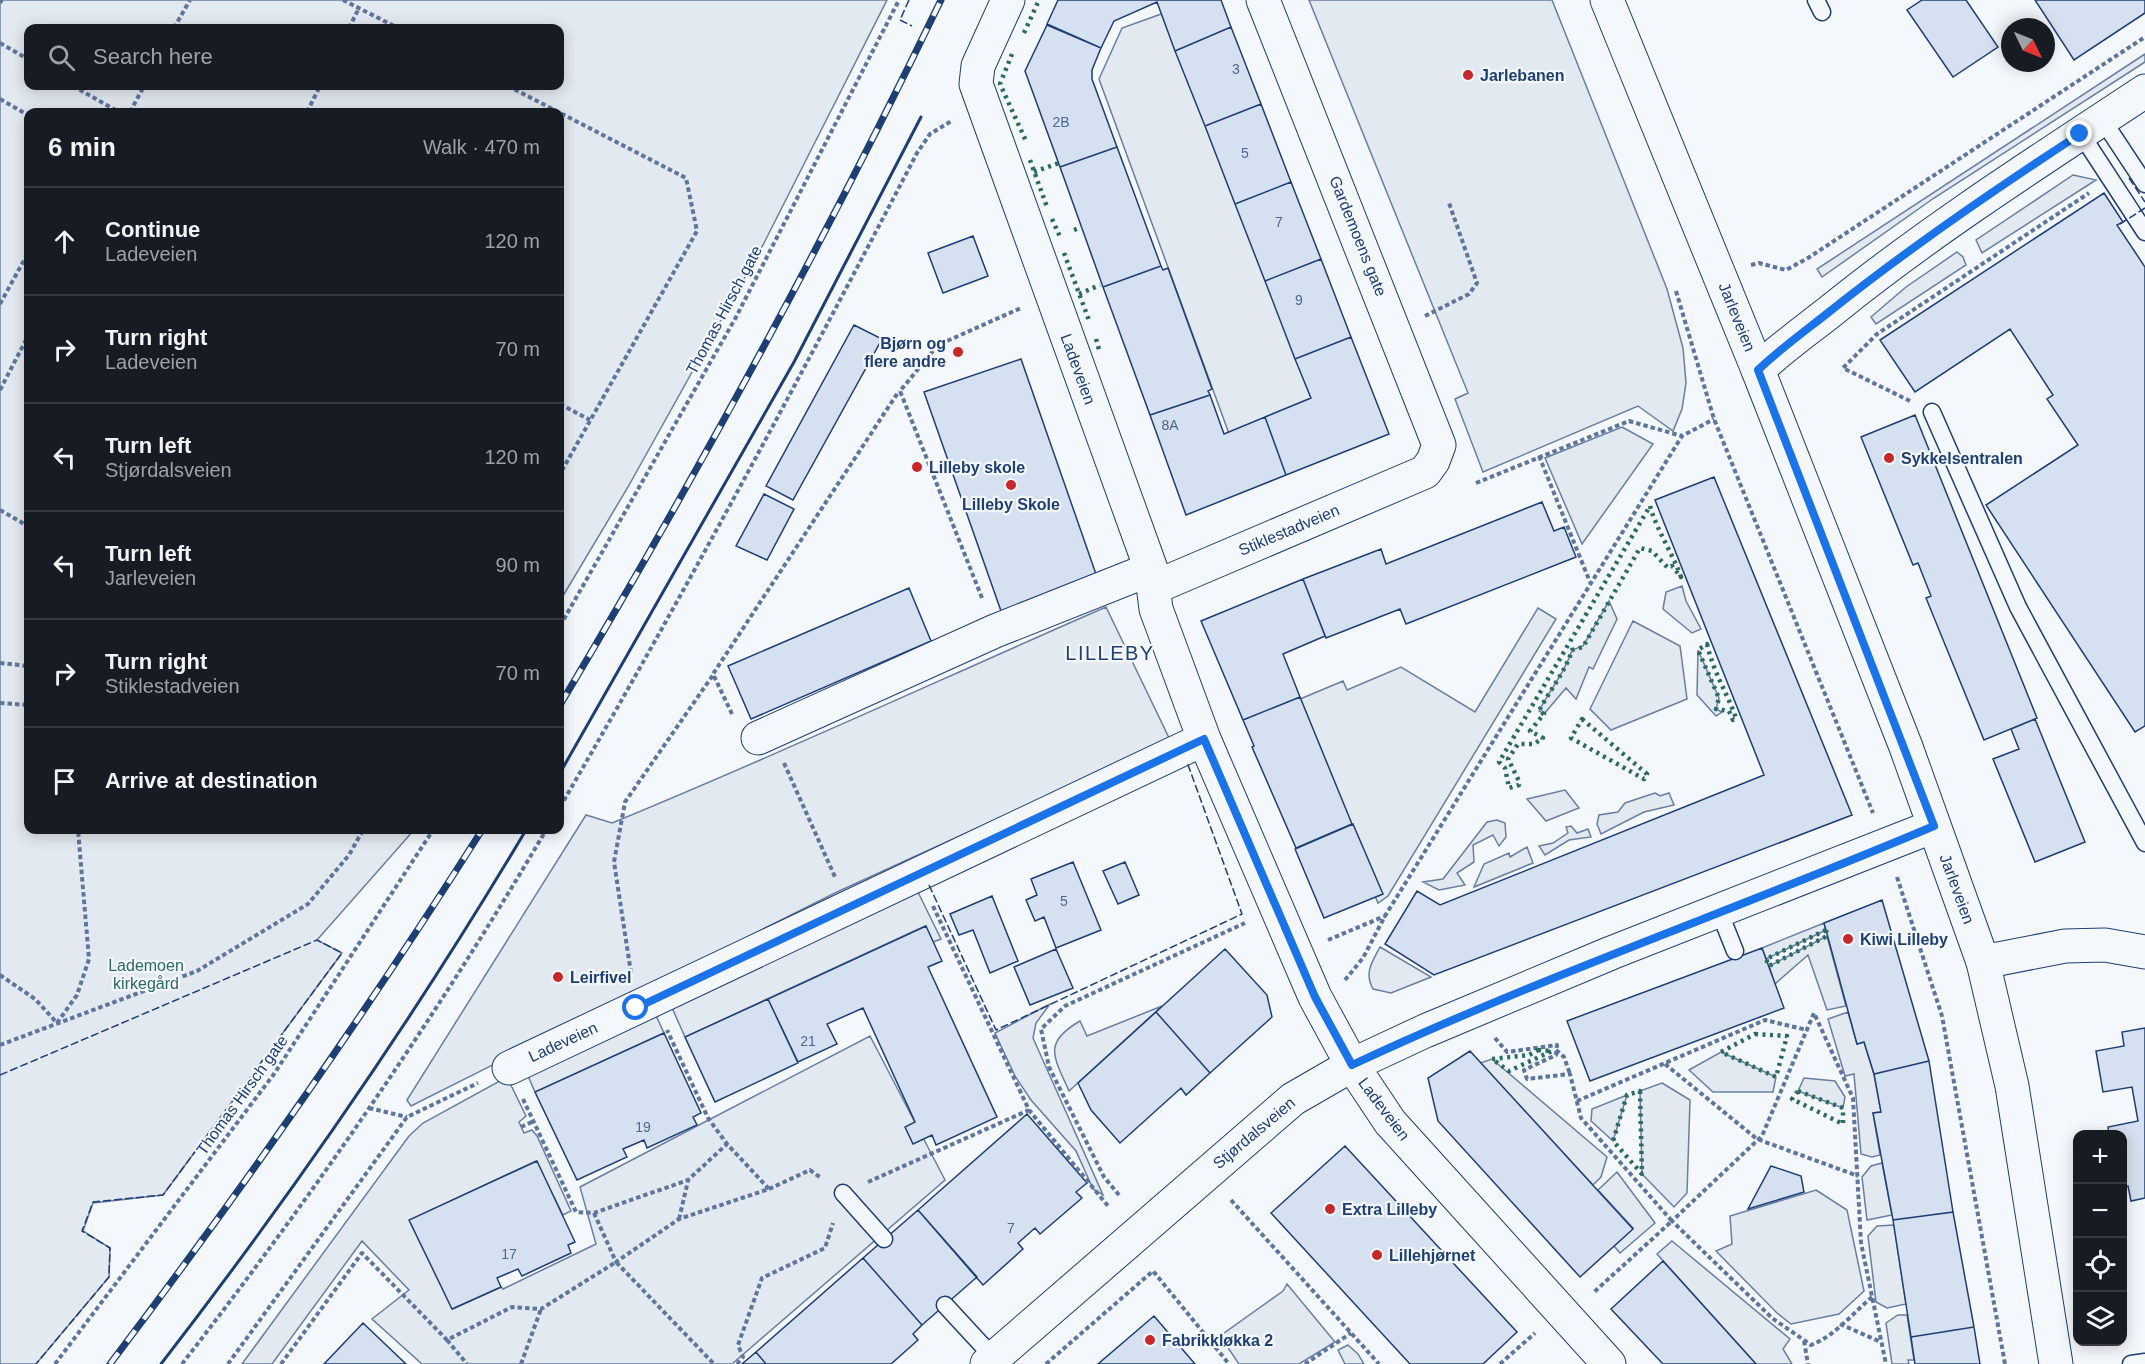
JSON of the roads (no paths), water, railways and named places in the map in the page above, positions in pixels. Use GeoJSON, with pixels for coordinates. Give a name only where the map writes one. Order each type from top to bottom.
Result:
{"type":"FeatureCollection","features":[{"type":"Feature","properties":{"kind":"street","name":"Ladeveien"},"geometry":{"type":"LineString","coordinates":[[1008,0],[978,66],[976,84],[1152,579],[1156,609],[1204,739],[1315,997],[1352,1065],[1390,1122],[1608,1364]]}},
{"type":"Feature","properties":{"kind":"street","name":"Gardemoens gate"},"geometry":{"type":"LineString","coordinates":[[1263,0],[1438,445],[1433,461],[1425,471]]}},
{"type":"Feature","properties":{"kind":"street","name":"Jarleveien"},"geometry":{"type":"LineString","coordinates":[[1607,0],[1758,370],[1934,826],[1983,962],[2012,1086],[2056,1364]]}},
{"type":"Feature","properties":{"kind":"street"},"geometry":{"type":"LineString","coordinates":[[1758,370],[1784,346],[1873,277],[1985,196],[2145,91]]}},
{"type":"Feature","properties":{"kind":"street","name":"Stiklestadveien"},"geometry":{"type":"LineString","coordinates":[[764,735],[994,631],[1152,579],[1425,471]]}},
{"type":"Feature","properties":{"kind":"street","name":"Ladeveien"},"geometry":{"type":"LineString","coordinates":[[509,1068],[1204,739]]}},
{"type":"Feature","properties":{"kind":"street","name":"Stjørdalsveien"},"geometry":{"type":"LineString","coordinates":[[990,1361],[1293,1099],[1352,1065],[1425,1031],[1600,957],[1934,826]]}},
{"type":"Feature","properties":{"kind":"street"},"geometry":{"type":"LineString","coordinates":[[1983,962],[2065,946],[2105,945],[2145,952]]}},
{"type":"Feature","properties":{"kind":"lane"},"geometry":{"type":"LineString","coordinates":[[2091,127],[2110,179],[2145,232]]}},
{"type":"Feature","properties":{"kind":"lane"},"geometry":{"type":"LineString","coordinates":[[2091,127],[2145,184]]}},
{"type":"Feature","properties":{"kind":"lane"},"geometry":{"type":"LineString","coordinates":[[1932,412],[2018,608],[2145,843]]}},
{"type":"Feature","properties":{"kind":"lane"},"geometry":{"type":"LineString","coordinates":[[1719,911],[1735,951]]}},
{"type":"Feature","properties":{"kind":"lane"},"geometry":{"type":"LineString","coordinates":[[843,1193],[884,1239]]}},
{"type":"Feature","properties":{"kind":"lane"},"geometry":{"type":"LineString","coordinates":[[945,1305],[990,1361]]}},
{"type":"Feature","properties":{"kind":"lane"},"geometry":{"type":"LineString","coordinates":[[2131,1364],[2145,1362]]}},
{"type":"Feature","properties":{"kind":"railway"},"geometry":{"type":"LineString","coordinates":[[564,698],[661,532],[758,357],[852,179],[941,0]]}},
{"type":"Feature","properties":{"kind":"railway"},"geometry":{"type":"LineString","coordinates":[[110,1364],[302,1101],[479,834]]}},
{"type":"Feature","properties":{"kind":"place","name":"Jarlebanen"},"geometry":{"type":"Point","coordinates":[1468,75]}},
{"type":"Feature","properties":{"kind":"place","name":"Bjørn og flere andre"},"geometry":{"type":"Point","coordinates":[958,352]}},
{"type":"Feature","properties":{"kind":"place","name":"Sykkelsentralen"},"geometry":{"type":"Point","coordinates":[1889,458]}},
{"type":"Feature","properties":{"kind":"place","name":"Lilleby skole"},"geometry":{"type":"Point","coordinates":[917,467]}},
{"type":"Feature","properties":{"kind":"place","name":"Lilleby Skole"},"geometry":{"type":"Point","coordinates":[1011,485]}},
{"type":"Feature","properties":{"kind":"place","name":"Kiwi Lilleby"},"geometry":{"type":"Point","coordinates":[1848,939]}},
{"type":"Feature","properties":{"kind":"place","name":"Leirfivel"},"geometry":{"type":"Point","coordinates":[558,977]}},
{"type":"Feature","properties":{"kind":"place","name":"Extra Lilleby"},"geometry":{"type":"Point","coordinates":[1330,1209]}},
{"type":"Feature","properties":{"kind":"place","name":"Lillehjørnet"},"geometry":{"type":"Point","coordinates":[1377,1255]}},
{"type":"Feature","properties":{"kind":"place","name":"Fabrikkløkka 2"},"geometry":{"type":"Point","coordinates":[1150,1340]}},
{"type":"Feature","properties":{"kind":"district","name":"LILLEBY"},"geometry":{"type":"Point","coordinates":[1110,653]}},
{"type":"Feature","properties":{"kind":"park label","name":"Lademoen kirkegård"},"geometry":{"type":"Point","coordinates":[146,974]}}]}
